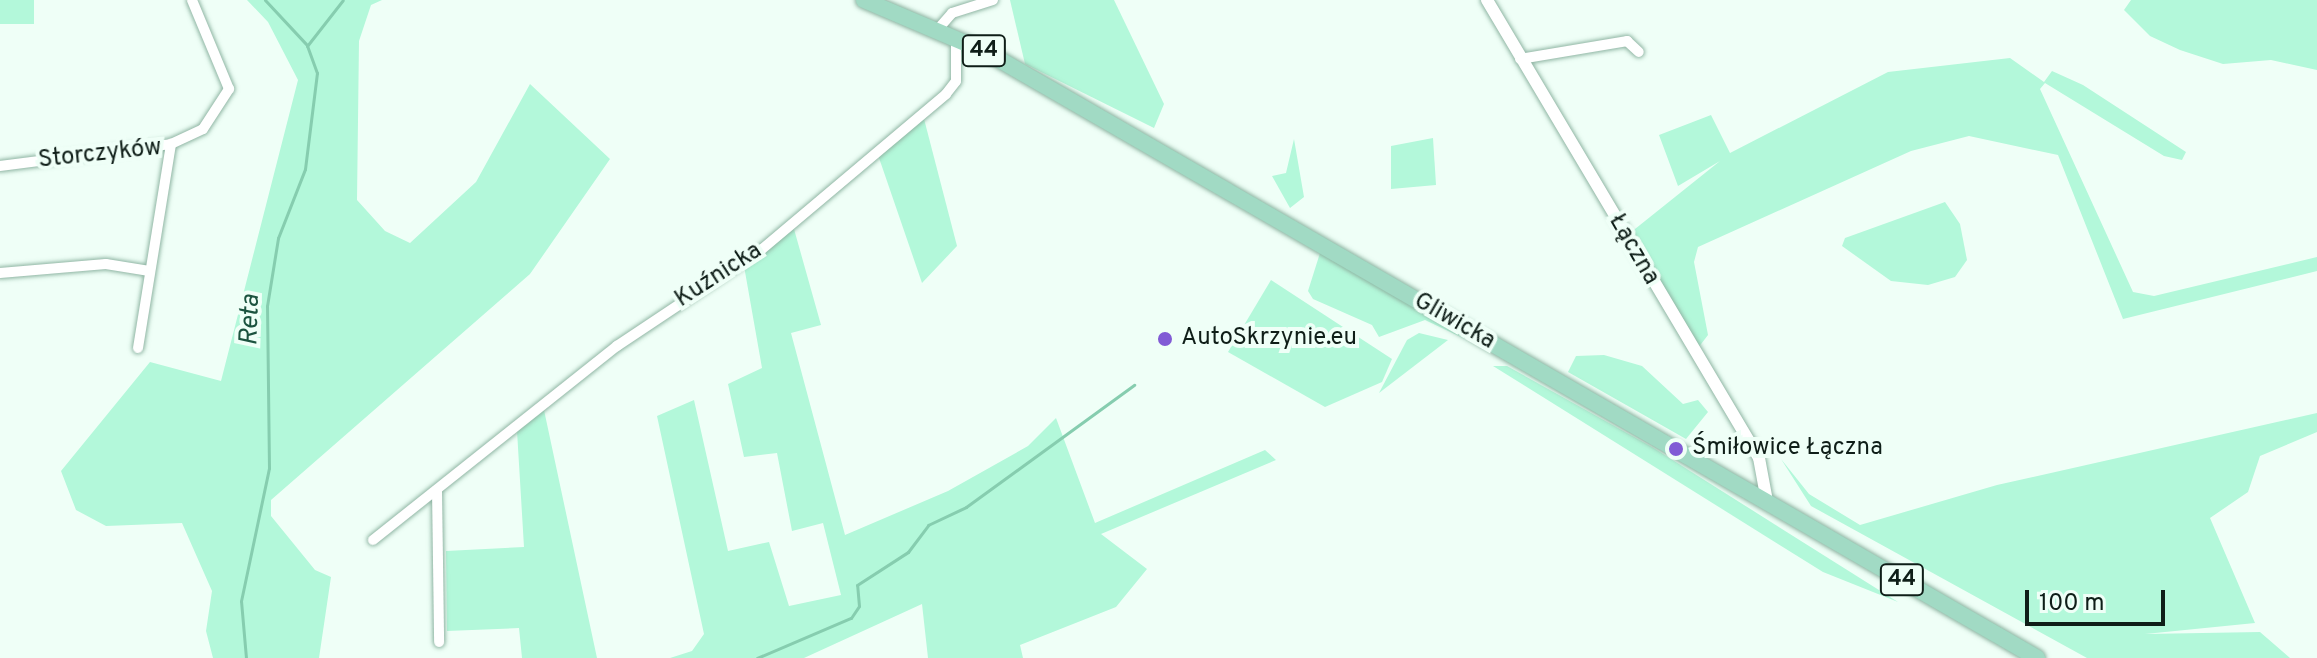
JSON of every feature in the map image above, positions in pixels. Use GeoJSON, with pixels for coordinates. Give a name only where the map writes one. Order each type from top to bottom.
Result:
{"type":"FeatureCollection","features":[{"type":"Feature","properties":{"kind":"main road","name":"Gliwicka"},"geometry":{"type":"LineString","coordinates":[[864,0],[956,37],[2037,658]]}},
{"type":"Feature","properties":{"kind":"street"},"geometry":{"type":"LineString","coordinates":[[171,144],[203,129],[229,89],[192,0]]}},
{"type":"Feature","properties":{"kind":"street"},"geometry":{"type":"LineString","coordinates":[[939,28],[947,16],[993,0]]}},
{"type":"Feature","properties":{"kind":"street","name":"Łączna"},"geometry":{"type":"LineString","coordinates":[[1487,0],[1759,458],[1767,501]]}},
{"type":"Feature","properties":{"kind":"street","name":"Kuźnicka"},"geometry":{"type":"LineString","coordinates":[[373,540],[628,338],[761,250],[946,94],[956,81],[956,37]]}},
{"type":"Feature","properties":{"kind":"street"},"geometry":{"type":"LineString","coordinates":[[1520,59],[1627,41],[1639,52]]}},
{"type":"Feature","properties":{"kind":"street","name":"Storczyków"},"geometry":{"type":"LineString","coordinates":[[0,166],[171,144],[138,348]]}},
{"type":"Feature","properties":{"kind":"street"},"geometry":{"type":"LineString","coordinates":[[0,273],[106,264],[149,271]]}},
{"type":"Feature","properties":{"kind":"street"},"geometry":{"type":"LineString","coordinates":[[437,490],[439,642]]}},
{"type":"Feature","properties":{"kind":"green space"},"geometry":{"type":"Polygon","coordinates":[[[0,0],[34,0],[34,24],[0,24],[0,0]]]}},
{"type":"Feature","properties":{"kind":"green space"},"geometry":{"type":"Polygon","coordinates":[[[247,0],[382,0],[371,5],[359,41],[357,200],[385,231],[410,243],[476,182],[530,84],[610,159],[530,274],[271,500],[271,516],[315,570],[331,577],[319,658],[213,658],[206,631],[212,591],[182,523],[106,526],[76,510],[61,471],[150,362],[221,381],[298,80],[268,22],[247,0]]]}},
{"type":"Feature","properties":{"kind":"green space"},"geometry":{"type":"Polygon","coordinates":[[[1010,0],[1114,0],[1164,104],[1154,128],[1025,64],[1010,0]]]}},
{"type":"Feature","properties":{"kind":"green space"},"geometry":{"type":"Polygon","coordinates":[[[2131,0],[2317,0],[2317,70],[2271,60],[2223,64],[2180,50],[2150,36],[2124,10],[2131,0]]]}},
{"type":"Feature","properties":{"kind":"green space"},"geometry":{"type":"Polygon","coordinates":[[[2010,58],[2044,82],[2052,71],[2083,85],[2186,152],[2182,160],[2164,156],[2045,83],[2040,89],[2133,292],[2154,296],[2317,257],[2317,271],[2123,319],[2058,155],[1969,136],[1911,151],[1698,247],[1694,262],[1708,335],[1698,348],[1630,233],[1720,161],[1678,186],[1659,135],[1711,115],[1730,153],[1888,72],[2010,58]]]}},
{"type":"Feature","properties":{"kind":"green space"},"geometry":{"type":"Polygon","coordinates":[[[923,115],[957,246],[922,283],[878,155],[923,115]]]}},
{"type":"Feature","properties":{"kind":"green space"},"geometry":{"type":"Polygon","coordinates":[[[1433,138],[1436,185],[1391,189],[1391,146],[1433,138]]]}},
{"type":"Feature","properties":{"kind":"green space"},"geometry":{"type":"Polygon","coordinates":[[[1294,139],[1304,197],[1290,208],[1272,176],[1286,173],[1294,139]]]}},
{"type":"Feature","properties":{"kind":"green space"},"geometry":{"type":"Polygon","coordinates":[[[1945,202],[1960,224],[1967,260],[1955,277],[1928,285],[1891,281],[1842,246],[1845,238],[1945,202]]]}},
{"type":"Feature","properties":{"kind":"green space"},"geometry":{"type":"Polygon","coordinates":[[[794,229],[821,325],[791,333],[845,535],[948,491],[1028,446],[1056,418],[1095,523],[1265,450],[1276,460],[1101,534],[1147,569],[1116,607],[1020,645],[1023,658],[928,658],[922,604],[804,658],[670,658],[692,651],[704,634],[657,416],[694,400],[728,551],[769,542],[789,606],[841,595],[823,523],[792,531],[777,453],[744,457],[728,384],[762,368],[744,266],[794,229]]]}},
{"type":"Feature","properties":{"kind":"green space"},"geometry":{"type":"Polygon","coordinates":[[[1320,253],[1465,339],[1425,320],[1379,337],[1372,325],[1313,299],[1308,291],[1320,253]]]}},
{"type":"Feature","properties":{"kind":"green space"},"geometry":{"type":"Polygon","coordinates":[[[1271,280],[1392,359],[1382,382],[1325,407],[1228,352],[1271,280]]]}},
{"type":"Feature","properties":{"kind":"green space"},"geometry":{"type":"Polygon","coordinates":[[[1419,333],[1448,340],[1379,393],[1407,340],[1419,333]]]}},
{"type":"Feature","properties":{"kind":"green space"},"geometry":{"type":"Polygon","coordinates":[[[1604,355],[1642,366],[1683,404],[1698,400],[1708,412],[1686,439],[1568,372],[1576,356],[1604,355]]]}},
{"type":"Feature","properties":{"kind":"green space"},"geometry":{"type":"Polygon","coordinates":[[[1493,366],[1507,366],[1652,447],[1898,602],[1823,572],[1493,366]]]}},
{"type":"Feature","properties":{"kind":"green space"},"geometry":{"type":"Polygon","coordinates":[[[544,410],[597,658],[522,658],[519,628],[447,631],[446,551],[524,547],[517,431],[544,410]]]}},
{"type":"Feature","properties":{"kind":"green space"},"geometry":{"type":"Polygon","coordinates":[[[2317,413],[2317,432],[2260,456],[2248,492],[2210,518],[2255,623],[2145,634],[2260,632],[2290,658],[2087,658],[1811,506],[1781,459],[1809,494],[1860,525],[1997,485],[2317,413]]]}},
{"type":"Feature","properties":{"kind":"waterway"},"geometry":{"type":"LineString","coordinates":[[265,0],[306,44]]}},
{"type":"Feature","properties":{"kind":"waterway","name":"Reta"},"geometry":{"type":"LineString","coordinates":[[246,658],[241,601],[269,468],[267,306],[278,238],[305,169],[317,73],[307,46],[343,0]]}},
{"type":"Feature","properties":{"kind":"waterway"},"geometry":{"type":"LineString","coordinates":[[757,658],[851,618],[859,606],[857,585],[908,552],[928,525],[966,507],[1134,385]]}},
{"type":"Feature","properties":{"kind":"place","name":"AutoSkrzynie.eu"},"geometry":{"type":"Point","coordinates":[1165,339]}},
{"type":"Feature","properties":{"kind":"place","name":"Śmiłowice Łączna"},"geometry":{"type":"Point","coordinates":[1676,449]}}]}
